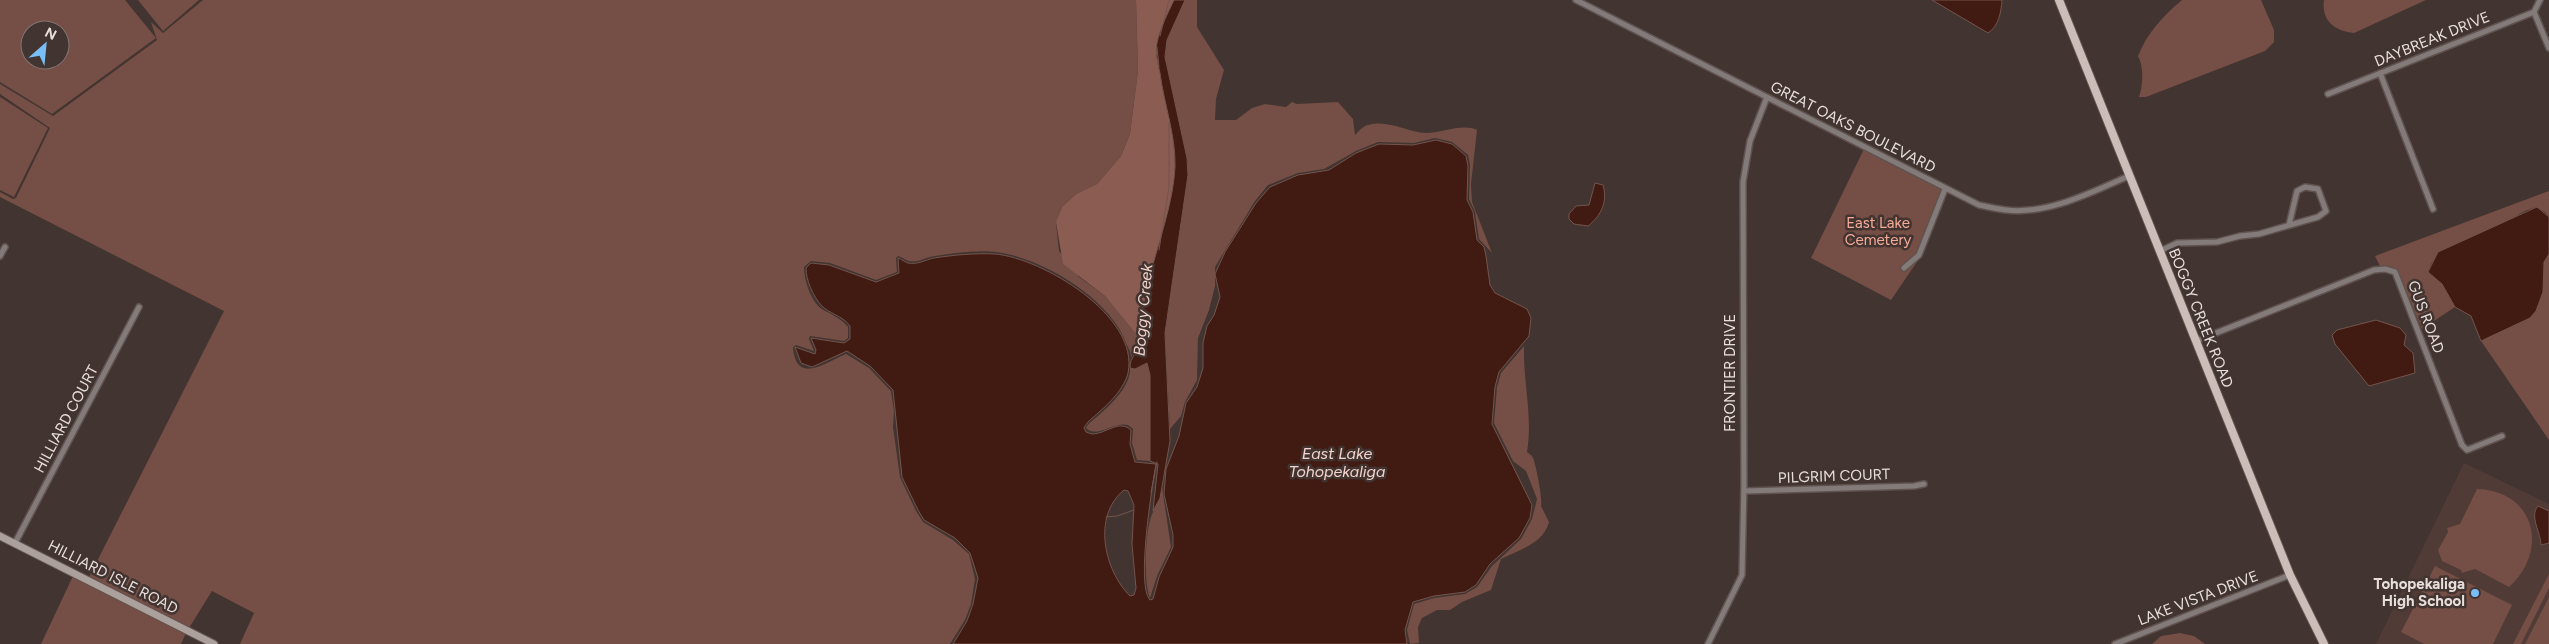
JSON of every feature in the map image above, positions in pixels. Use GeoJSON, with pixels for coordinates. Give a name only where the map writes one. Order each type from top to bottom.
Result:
{"type":"FeatureCollection","features":[{"type":"Feature","properties":{"kind":"main road","name":"BOGGY CREEK ROAD"},"geometry":{"type":"LineString","coordinates":[[2059,0],[2303,607],[2324,644]]}},
{"type":"Feature","properties":{"kind":"street","name":"GREAT OAKS BOULEVARD"},"geometry":{"type":"LineString","coordinates":[[1576,0],[1979,205],[2007,210],[2039,209],[2058,204],[2129,176]]}},
{"type":"Feature","properties":{"kind":"street"},"geometry":{"type":"LineString","coordinates":[[2540,0],[2534,12],[2549,48]]}},
{"type":"Feature","properties":{"kind":"street","name":"DAYBREAK DRIVE"},"geometry":{"type":"LineString","coordinates":[[2328,94],[2534,12]]}},
{"type":"Feature","properties":{"kind":"street"},"geometry":{"type":"LineString","coordinates":[[2380,73],[2433,209]]}},
{"type":"Feature","properties":{"kind":"street","name":"FRONTIER DRIVE"},"geometry":{"type":"LineString","coordinates":[[1708,644],[1742,575],[1744,491],[1743,182],[1750,141],[1767,97]]}},
{"type":"Feature","properties":{"kind":"street"},"geometry":{"type":"LineString","coordinates":[[2160,251],[2177,244],[2217,242],[2289,225],[2318,216],[2326,211],[2318,189],[2305,187],[2297,191],[2289,225]]}},
{"type":"Feature","properties":{"kind":"street"},"geometry":{"type":"LineString","coordinates":[[1904,268],[1919,255],[1945,189]]}},
{"type":"Feature","properties":{"kind":"street"},"geometry":{"type":"LineString","coordinates":[[0,256],[5,247]]}},
{"type":"Feature","properties":{"kind":"street","name":"GUS ROAD"},"geometry":{"type":"LineString","coordinates":[[2196,342],[2374,270],[2385,269],[2395,272],[2462,445],[2467,450],[2502,436]]}},
{"type":"Feature","properties":{"kind":"street","name":"HILLIARD COURT"},"geometry":{"type":"LineString","coordinates":[[15,543],[139,307]]}},
{"type":"Feature","properties":{"kind":"street","name":"PILGRIM COURT"},"geometry":{"type":"LineString","coordinates":[[1744,491],[1914,486],[1924,484]]}},
{"type":"Feature","properties":{"kind":"street","name":"HILLIARD ISLE ROAD"},"geometry":{"type":"LineString","coordinates":[[0,536],[214,644]]}},
{"type":"Feature","properties":{"kind":"street","name":"LAKE VISTA DRIVE"},"geometry":{"type":"LineString","coordinates":[[2115,644],[2290,575]]}},
{"type":"Feature","properties":{"kind":"shaded area"},"geometry":{"type":"Polygon","coordinates":[[[1136,0],[1174,0],[1160,32],[1156,50],[1174,144],[1175,167],[1173,189],[1146,299],[1143,343],[1105,296],[1063,264],[1056,222],[1062,207],[1076,194],[1097,184],[1121,156],[1130,134],[1138,71],[1136,0]]]}},
{"type":"Feature","properties":{"kind":"shaded area","name":"Tohopekaliga High School"},"geometry":{"type":"Polygon","coordinates":[[[2464,463],[2549,504],[2549,644],[2376,644],[2464,463]]]}},
{"type":"Feature","properties":{"kind":"green space"},"geometry":{"type":"Polygon","coordinates":[[[0,0],[125,0],[156,38],[52,114],[0,82],[0,0]]]}},
{"type":"Feature","properties":{"kind":"green space"},"geometry":{"type":"Polygon","coordinates":[[[138,0],[199,0],[163,31],[138,0]]]}},
{"type":"Feature","properties":{"kind":"green space"},"geometry":{"type":"Polygon","coordinates":[[[203,0],[1136,0],[1138,71],[1130,134],[1121,156],[1097,184],[1076,194],[1062,207],[1056,223],[1059,251],[1079,277],[1105,296],[1143,343],[1131,357],[1118,327],[1106,311],[1090,296],[1053,271],[1014,256],[988,251],[958,253],[935,256],[919,261],[908,261],[898,256],[896,258],[897,272],[876,280],[830,263],[811,261],[804,267],[805,278],[811,296],[818,306],[848,327],[848,338],[844,341],[810,336],[809,339],[814,351],[796,345],[793,347],[795,359],[800,366],[813,368],[846,354],[869,368],[891,391],[894,411],[893,427],[900,477],[916,511],[923,522],[953,540],[969,554],[975,579],[971,604],[965,620],[950,644],[240,644],[254,613],[212,591],[189,628],[86,576],[89,577],[224,311],[0,197],[0,192],[13,199],[16,198],[50,128],[0,94],[0,84],[53,116],[157,40],[151,22],[163,33],[203,0]]]}},
{"type":"Feature","properties":{"kind":"green space"},"geometry":{"type":"Polygon","coordinates":[[[1185,0],[1197,0],[1197,27],[1224,70],[1216,99],[1215,120],[1236,120],[1252,108],[1265,104],[1286,107],[1292,102],[1297,104],[1338,102],[1353,119],[1355,135],[1364,126],[1375,124],[1390,125],[1426,133],[1459,128],[1477,130],[1471,184],[1472,202],[1492,253],[1479,239],[1475,212],[1469,199],[1470,165],[1468,155],[1452,142],[1435,138],[1414,143],[1378,142],[1356,151],[1324,169],[1298,173],[1268,185],[1255,201],[1215,267],[1215,286],[1209,310],[1198,338],[1197,380],[1185,402],[1181,416],[1170,429],[1165,333],[1188,175],[1187,158],[1165,57],[1167,40],[1185,0]]]}},
{"type":"Feature","properties":{"kind":"green space"},"geometry":{"type":"Polygon","coordinates":[[[2182,0],[2261,0],[2274,30],[2274,42],[2265,51],[2146,97],[2139,97],[2142,76],[2138,56],[2156,25],[2182,0]]]}},
{"type":"Feature","properties":{"kind":"green space"},"geometry":{"type":"Polygon","coordinates":[[[2324,0],[2426,0],[2354,33],[2341,30],[2331,24],[2325,14],[2324,0]]]}},
{"type":"Feature","properties":{"kind":"green space"},"geometry":{"type":"Polygon","coordinates":[[[0,97],[48,128],[14,197],[0,190],[0,97]]]}},
{"type":"Feature","properties":{"kind":"green space","name":"East Lake Cemetery"},"geometry":{"type":"Polygon","coordinates":[[[1864,149],[1946,192],[1921,256],[1891,300],[1811,258],[1864,149]]]}},
{"type":"Feature","properties":{"kind":"green space"},"geometry":{"type":"Polygon","coordinates":[[[2549,191],[2549,217],[2545,212],[2536,207],[2525,211],[2432,262],[2428,272],[2442,284],[2455,307],[2422,329],[2397,271],[2386,266],[2380,266],[2375,256],[2549,191]]]}},
{"type":"Feature","properties":{"kind":"green space"},"geometry":{"type":"Polygon","coordinates":[[[2549,254],[2549,440],[2481,341],[2499,332],[2544,274],[2544,262],[2549,254]]]}},
{"type":"Feature","properties":{"kind":"green space"},"geometry":{"type":"Polygon","coordinates":[[[1524,346],[1529,425],[1527,452],[1532,456],[1534,462],[1540,490],[1541,506],[1549,522],[1542,536],[1536,541],[1501,559],[1491,590],[1462,602],[1450,610],[1437,610],[1422,618],[1418,627],[1419,643],[1410,644],[1407,630],[1414,604],[1434,598],[1465,594],[1477,587],[1492,566],[1521,539],[1532,519],[1537,499],[1526,471],[1513,461],[1494,423],[1497,387],[1501,373],[1524,346]]]}},
{"type":"Feature","properties":{"kind":"green space"},"geometry":{"type":"Polygon","coordinates":[[[1147,363],[1150,375],[1150,461],[1137,460],[1132,443],[1133,429],[1128,425],[1117,425],[1095,432],[1086,428],[1120,394],[1127,381],[1130,368],[1135,369],[1147,363]]]}},
{"type":"Feature","properties":{"kind":"green space"},"geometry":{"type":"Polygon","coordinates":[[[1162,487],[1171,547],[1157,576],[1150,598],[1146,580],[1148,530],[1162,487]]]}},
{"type":"Feature","properties":{"kind":"green space"},"geometry":{"type":"Polygon","coordinates":[[[2477,489],[2497,492],[2513,500],[2524,511],[2530,525],[2532,541],[2529,557],[2522,573],[2509,587],[2475,569],[2462,573],[2461,570],[2442,561],[2438,550],[2448,532],[2447,528],[2460,524],[2477,489]]]}},
{"type":"Feature","properties":{"kind":"green space"},"geometry":{"type":"Polygon","coordinates":[[[2435,566],[2512,605],[2493,644],[2424,644],[2401,632],[2435,566]]]}},
{"type":"Feature","properties":{"kind":"green space"},"geometry":{"type":"Polygon","coordinates":[[[2549,574],[2549,588],[2521,644],[2513,644],[2549,574]]]}},
{"type":"Feature","properties":{"kind":"green space"},"geometry":{"type":"Polygon","coordinates":[[[73,576],[186,633],[181,644],[41,644],[73,576]]]}},
{"type":"Feature","properties":{"kind":"green space"},"geometry":{"type":"Polygon","coordinates":[[[2549,597],[2549,644],[2525,644],[2549,597]]]}},
{"type":"Feature","properties":{"kind":"green space"},"geometry":{"type":"Polygon","coordinates":[[[2180,633],[2194,636],[2205,644],[2152,644],[2161,636],[2180,633]]]}},
{"type":"Feature","properties":{"kind":"water"},"geometry":{"type":"Polygon","coordinates":[[[1174,0],[1185,0],[1167,40],[1165,57],[1187,158],[1188,175],[1165,333],[1170,441],[1160,498],[1153,511],[1158,464],[1150,461],[1150,375],[1147,363],[1135,369],[1130,368],[1130,364],[1143,343],[1145,299],[1173,189],[1175,167],[1174,144],[1156,50],[1160,32],[1174,0]]]}},
{"type":"Feature","properties":{"kind":"water"},"geometry":{"type":"Polygon","coordinates":[[[1932,0],[2002,0],[1997,23],[1988,33],[1932,0]]]}},
{"type":"Feature","properties":{"kind":"water","name":"East Lake Tohopekaliga"},"geometry":{"type":"Polygon","coordinates":[[[1436,140],[1452,144],[1466,156],[1468,166],[1467,200],[1473,212],[1477,240],[1484,247],[1490,285],[1495,293],[1527,309],[1531,318],[1529,336],[1499,372],[1495,387],[1492,424],[1532,505],[1530,518],[1519,538],[1490,564],[1476,585],[1465,592],[1434,596],[1413,602],[1405,630],[1407,644],[953,644],[967,621],[973,604],[978,578],[970,553],[955,538],[924,520],[902,477],[893,390],[870,366],[847,351],[812,367],[801,363],[795,347],[815,354],[816,350],[811,338],[844,343],[850,339],[850,326],[847,322],[824,308],[815,297],[810,288],[806,268],[811,263],[829,265],[876,282],[899,273],[898,258],[908,263],[915,263],[949,256],[995,254],[1015,258],[1037,266],[1061,278],[1104,311],[1119,331],[1128,352],[1128,373],[1124,384],[1108,404],[1084,428],[1086,432],[1092,434],[1117,426],[1126,427],[1131,430],[1130,444],[1135,462],[1156,464],[1146,535],[1144,576],[1146,591],[1150,600],[1153,599],[1159,577],[1173,547],[1173,535],[1164,494],[1166,469],[1179,436],[1186,403],[1197,387],[1203,368],[1203,343],[1207,326],[1214,315],[1220,297],[1215,274],[1225,252],[1256,203],[1270,187],[1298,175],[1329,170],[1356,153],[1379,144],[1413,145],[1436,140]],[[1124,490],[1114,501],[1108,514],[1105,528],[1105,543],[1108,558],[1114,572],[1130,596],[1134,595],[1136,588],[1132,544],[1134,505],[1128,491],[1124,490]]]}},
{"type":"Feature","properties":{"kind":"water"},"geometry":{"type":"Polygon","coordinates":[[[1595,183],[1603,185],[1605,197],[1600,213],[1588,226],[1574,224],[1569,219],[1569,214],[1576,206],[1589,205],[1595,183]]]}},
{"type":"Feature","properties":{"kind":"water"},"geometry":{"type":"Polygon","coordinates":[[[2537,207],[2549,217],[2549,254],[2544,262],[2543,292],[2536,311],[2530,318],[2481,341],[2471,316],[2455,307],[2442,284],[2428,272],[2438,252],[2537,207]]]}},
{"type":"Feature","properties":{"kind":"water"},"geometry":{"type":"Polygon","coordinates":[[[2376,320],[2400,328],[2406,335],[2404,345],[2413,353],[2415,373],[2369,386],[2335,344],[2332,335],[2337,330],[2376,320]]]}},
{"type":"Feature","properties":{"kind":"water"},"geometry":{"type":"Polygon","coordinates":[[[2538,506],[2549,511],[2549,543],[2541,545],[2535,520],[2538,506]]]}},
{"type":"Feature","properties":{"kind":"waterway","name":"Boggy Creek"},"geometry":{"type":"LineString","coordinates":[[1160,36],[1169,0]]}},
{"type":"Feature","properties":{"kind":"waterway","name":"Boggy Creek"},"geometry":{"type":"LineString","coordinates":[[1157,47],[1159,67]]}},
{"type":"Feature","properties":{"kind":"waterway","name":"Boggy Creek"},"geometry":{"type":"LineString","coordinates":[[1159,250],[1169,187],[1169,123]]}},
{"type":"Feature","properties":{"kind":"waterway","name":"Boggy Creek"},"geometry":{"type":"LineString","coordinates":[[1151,492],[1157,462]]}},
{"type":"Feature","properties":{"kind":"waterway","name":"Boggy Creek"},"geometry":{"type":"LineString","coordinates":[[1106,517],[1117,516],[1134,510]]}},
{"type":"Feature","properties":{"kind":"place","name":"Tohopekaliga High School"},"geometry":{"type":"Point","coordinates":[2475,593]}}]}
